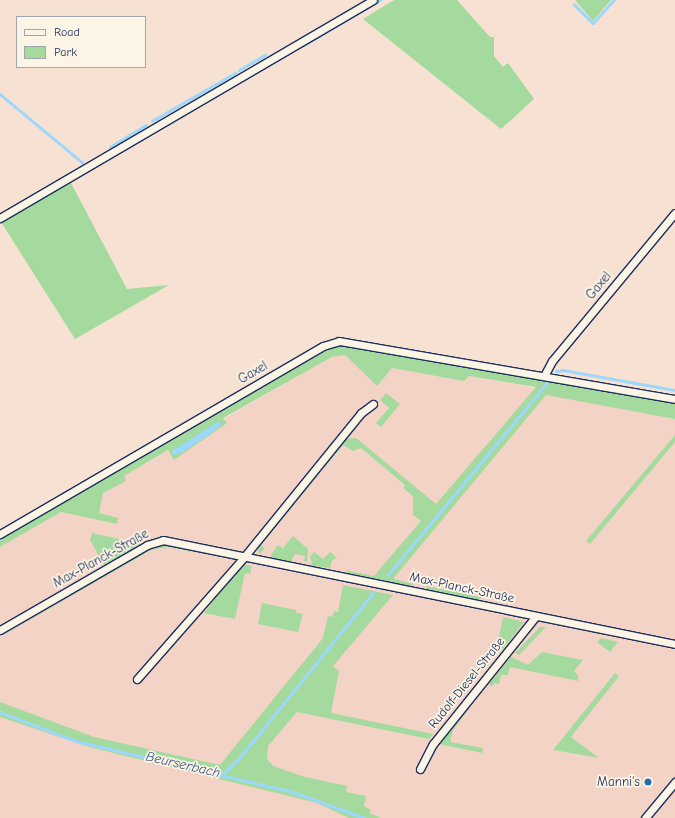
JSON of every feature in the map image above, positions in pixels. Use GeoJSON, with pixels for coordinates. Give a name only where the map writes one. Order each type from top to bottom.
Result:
{"type":"FeatureCollection","features":[{"type":"Feature","properties":{"kind":"street"},"geometry":{"type":"LineString","coordinates":[[0,218],[373,0]]}},
{"type":"Feature","properties":{"kind":"street","name":"Gaxel"},"geometry":{"type":"LineString","coordinates":[[544,376],[552,360],[675,213]]}},
{"type":"Feature","properties":{"kind":"street","name":"Gaxel"},"geometry":{"type":"LineString","coordinates":[[0,534],[330,343],[339,341],[675,399]]}},
{"type":"Feature","properties":{"kind":"street"},"geometry":{"type":"LineString","coordinates":[[137,679],[244,557],[361,413],[373,404]]}},
{"type":"Feature","properties":{"kind":"street","name":"Max-Planck-Straße"},"geometry":{"type":"LineString","coordinates":[[0,630],[153,542],[169,541],[675,644]]}},
{"type":"Feature","properties":{"kind":"street","name":"Rudolf-Diesel-Straße"},"geometry":{"type":"LineString","coordinates":[[420,768],[432,744],[536,616]]}},
{"type":"Feature","properties":{"kind":"street"},"geometry":{"type":"LineString","coordinates":[[645,818],[675,782]]}},
{"type":"Feature","properties":{"kind":"shaded area"},"geometry":{"type":"Polygon","coordinates":[[[345,355],[464,381],[469,376],[675,413],[675,818],[0,818],[0,547],[332,357],[345,355]]]}},
{"type":"Feature","properties":{"kind":"green space"},"geometry":{"type":"Polygon","coordinates":[[[394,0],[457,0],[490,37],[494,37],[494,56],[503,67],[508,63],[534,99],[501,129],[363,19],[394,0]]]}},
{"type":"Feature","properties":{"kind":"green space"},"geometry":{"type":"Polygon","coordinates":[[[575,0],[611,0],[593,21],[575,0]]]}},
{"type":"Feature","properties":{"kind":"green space"},"geometry":{"type":"Polygon","coordinates":[[[71,183],[127,289],[169,285],[75,339],[1,222],[71,183]]]}},
{"type":"Feature","properties":{"kind":"green space"},"geometry":{"type":"Polygon","coordinates":[[[332,344],[344,344],[675,402],[675,419],[546,395],[393,579],[414,584],[411,586],[347,573],[345,570],[374,576],[421,521],[413,515],[413,496],[403,488],[405,485],[361,448],[353,451],[343,445],[325,467],[324,463],[343,439],[356,438],[436,504],[536,387],[469,376],[464,381],[392,368],[377,386],[345,355],[332,357],[223,418],[227,423],[174,460],[168,450],[124,476],[126,481],[103,493],[99,513],[118,518],[117,524],[61,512],[0,547],[0,535],[332,344]]]}},
{"type":"Feature","properties":{"kind":"green space"},"geometry":{"type":"Polygon","coordinates":[[[386,393],[400,404],[381,427],[376,423],[389,408],[380,400],[386,393]]]}},
{"type":"Feature","properties":{"kind":"green space"},"geometry":{"type":"Polygon","coordinates":[[[675,435],[675,442],[590,544],[586,541],[675,435]]]}},
{"type":"Feature","properties":{"kind":"green space"},"geometry":{"type":"Polygon","coordinates":[[[316,473],[320,473],[261,545],[265,549],[259,554],[258,544],[316,473]]]}},
{"type":"Feature","properties":{"kind":"green space"},"geometry":{"type":"Polygon","coordinates":[[[92,533],[141,544],[104,565],[90,540],[92,533]]]}},
{"type":"Feature","properties":{"kind":"green space"},"geometry":{"type":"Polygon","coordinates":[[[293,536],[308,549],[307,562],[304,561],[305,556],[295,554],[291,562],[272,558],[271,555],[278,545],[283,548],[293,536]]]}},
{"type":"Feature","properties":{"kind":"green space"},"geometry":{"type":"Polygon","coordinates":[[[167,544],[226,558],[168,547],[151,550],[0,637],[150,548],[167,544]]]}},
{"type":"Feature","properties":{"kind":"green space"},"geometry":{"type":"Polygon","coordinates":[[[314,552],[323,559],[330,552],[337,558],[332,560],[330,567],[333,568],[312,566],[310,556],[314,552]]]}},
{"type":"Feature","properties":{"kind":"green space"},"geometry":{"type":"Polygon","coordinates":[[[242,564],[252,566],[250,574],[245,573],[235,619],[204,613],[242,564]]]}},
{"type":"Feature","properties":{"kind":"green space"},"geometry":{"type":"Polygon","coordinates":[[[343,585],[393,595],[333,666],[339,671],[331,713],[433,734],[429,739],[297,712],[268,746],[267,759],[273,766],[305,777],[347,786],[346,792],[366,796],[364,806],[371,810],[369,813],[381,818],[349,818],[317,803],[89,747],[0,717],[0,702],[94,737],[220,765],[323,638],[328,616],[332,617],[334,611],[338,612],[343,585]]]}},
{"type":"Feature","properties":{"kind":"green space"},"geometry":{"type":"Polygon","coordinates":[[[426,586],[482,598],[478,600],[427,589],[426,586]]]}},
{"type":"Feature","properties":{"kind":"green space"},"geometry":{"type":"Polygon","coordinates":[[[262,603],[296,610],[296,613],[303,614],[298,632],[258,624],[262,603]]]}},
{"type":"Feature","properties":{"kind":"green space"},"geometry":{"type":"Polygon","coordinates":[[[503,617],[524,622],[503,649],[497,648],[503,617]]]}},
{"type":"Feature","properties":{"kind":"green space"},"geometry":{"type":"Polygon","coordinates":[[[540,627],[546,627],[519,655],[515,653],[540,627]]]}},
{"type":"Feature","properties":{"kind":"green space"},"geometry":{"type":"Polygon","coordinates":[[[601,638],[618,642],[610,652],[597,642],[601,638]]]}},
{"type":"Feature","properties":{"kind":"green space"},"geometry":{"type":"Polygon","coordinates":[[[542,652],[583,660],[574,671],[578,675],[578,681],[510,667],[508,675],[501,675],[499,684],[494,683],[492,687],[489,684],[511,657],[528,665],[542,652]]]}},
{"type":"Feature","properties":{"kind":"green space"},"geometry":{"type":"Polygon","coordinates":[[[615,673],[619,676],[571,737],[599,758],[553,750],[615,673]]]}},
{"type":"Feature","properties":{"kind":"green space"},"geometry":{"type":"Polygon","coordinates":[[[475,701],[453,730],[450,742],[483,748],[482,753],[439,744],[475,701]]]}},
{"type":"Feature","properties":{"kind":"water"},"geometry":{"type":"Polygon","coordinates":[[[219,421],[221,425],[211,433],[183,452],[173,455],[172,451],[219,421]]]}},
{"type":"Feature","properties":{"kind":"waterway"},"geometry":{"type":"LineString","coordinates":[[302,46],[380,0]]}},
{"type":"Feature","properties":{"kind":"waterway"},"geometry":{"type":"LineString","coordinates":[[574,4],[593,23],[614,0]]}},
{"type":"Feature","properties":{"kind":"waterway"},"geometry":{"type":"LineString","coordinates":[[239,70],[265,55]]}},
{"type":"Feature","properties":{"kind":"waterway"},"geometry":{"type":"LineString","coordinates":[[152,121],[235,73]]}},
{"type":"Feature","properties":{"kind":"waterway"},"geometry":{"type":"LineString","coordinates":[[0,94],[82,162]]}},
{"type":"Feature","properties":{"kind":"waterway"},"geometry":{"type":"LineString","coordinates":[[110,147],[146,125]]}},
{"type":"Feature","properties":{"kind":"waterway"},"geometry":{"type":"LineString","coordinates":[[556,371],[563,370],[675,390]]}},
{"type":"Feature","properties":{"kind":"waterway"},"geometry":{"type":"LineString","coordinates":[[388,575],[547,383]]}},
{"type":"Feature","properties":{"kind":"waterway"},"geometry":{"type":"LineString","coordinates":[[221,775],[237,761],[373,593]]}},
{"type":"Feature","properties":{"kind":"waterway","name":"Beurserbach"},"geometry":{"type":"LineString","coordinates":[[0,712],[76,741],[290,791],[365,818]]}},
{"type":"Feature","properties":{"kind":"place","name":"Manni's"},"geometry":{"type":"Point","coordinates":[648,782]}}]}
